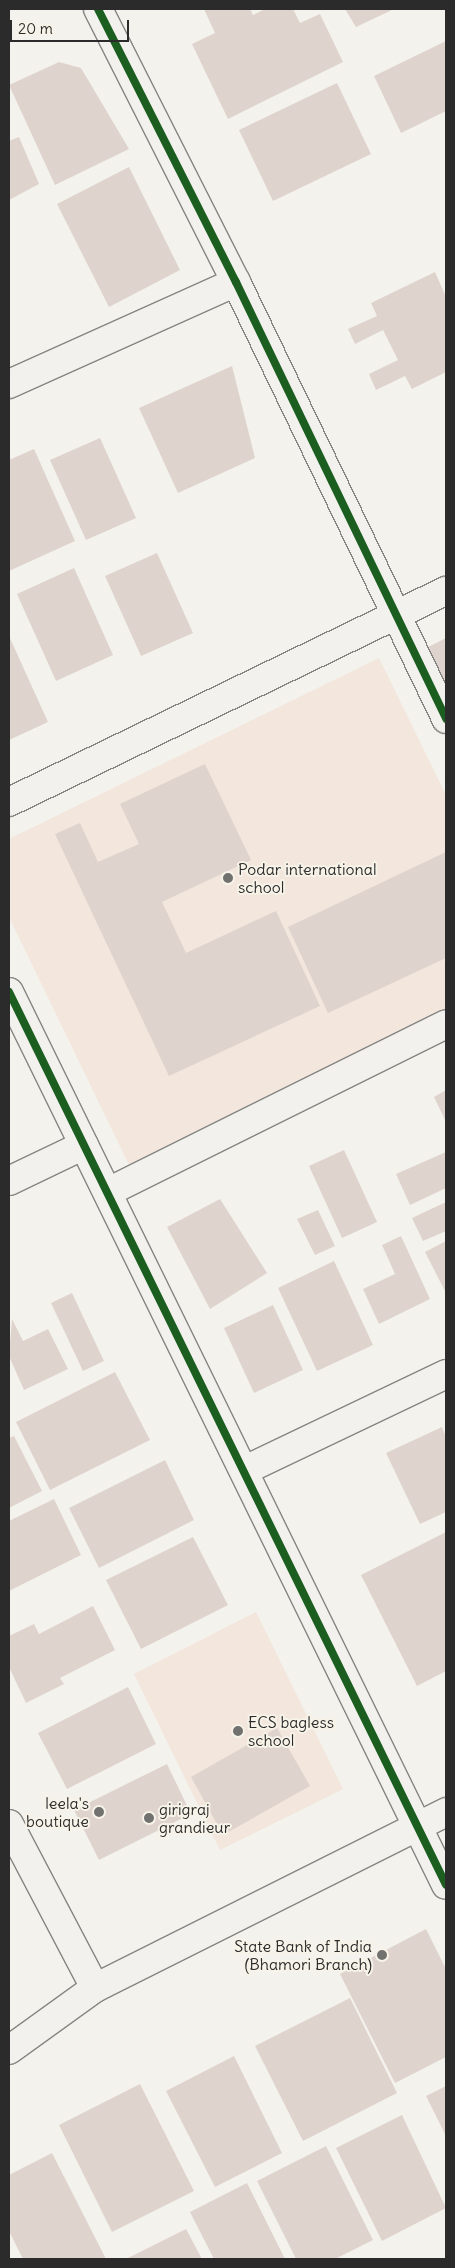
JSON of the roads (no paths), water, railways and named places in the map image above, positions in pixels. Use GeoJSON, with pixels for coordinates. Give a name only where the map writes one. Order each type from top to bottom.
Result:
{"type":"FeatureCollection","features":[{"type":"Feature","properties":{"kind":"street"},"geometry":{"type":"LineString","coordinates":[[98,9],[236,282],[446,719]]}},
{"type":"Feature","properties":{"kind":"street"},"geometry":{"type":"LineString","coordinates":[[9,384],[236,282]]}},
{"type":"Feature","properties":{"kind":"street"},"geometry":{"type":"LineString","coordinates":[[9,802],[446,591]]}},
{"type":"Feature","properties":{"kind":"street"},"geometry":{"type":"LineString","coordinates":[[9,992],[84,1144],[110,1191],[420,1825],[446,1885]]}},
{"type":"Feature","properties":{"kind":"street"},"geometry":{"type":"LineString","coordinates":[[110,1191],[446,1024]]}},
{"type":"Feature","properties":{"kind":"street"},"geometry":{"type":"LineString","coordinates":[[9,1181],[84,1144]]}},
{"type":"Feature","properties":{"kind":"street"},"geometry":{"type":"LineString","coordinates":[[245,1470],[446,1374]]}},
{"type":"Feature","properties":{"kind":"street"},"geometry":{"type":"LineString","coordinates":[[9,2050],[96,1988],[446,1812]]}},
{"type":"Feature","properties":{"kind":"street"},"geometry":{"type":"LineString","coordinates":[[9,1824],[96,1988]]}},
{"type":"Feature","properties":{"kind":"place","name":"Podar international school"},"geometry":{"type":"Point","coordinates":[228,878]}},
{"type":"Feature","properties":{"kind":"place","name":"ECS bagless school"},"geometry":{"type":"Point","coordinates":[238,1731]}},
{"type":"Feature","properties":{"kind":"place","name":"leela's boutique"},"geometry":{"type":"Point","coordinates":[99,1812]}},
{"type":"Feature","properties":{"kind":"place","name":"girigraj grandieur"},"geometry":{"type":"Point","coordinates":[149,1818]}},
{"type":"Feature","properties":{"kind":"place","name":"State Bank of India (Bhamori Branch)"},"geometry":{"type":"Point","coordinates":[382,1955]}}]}
